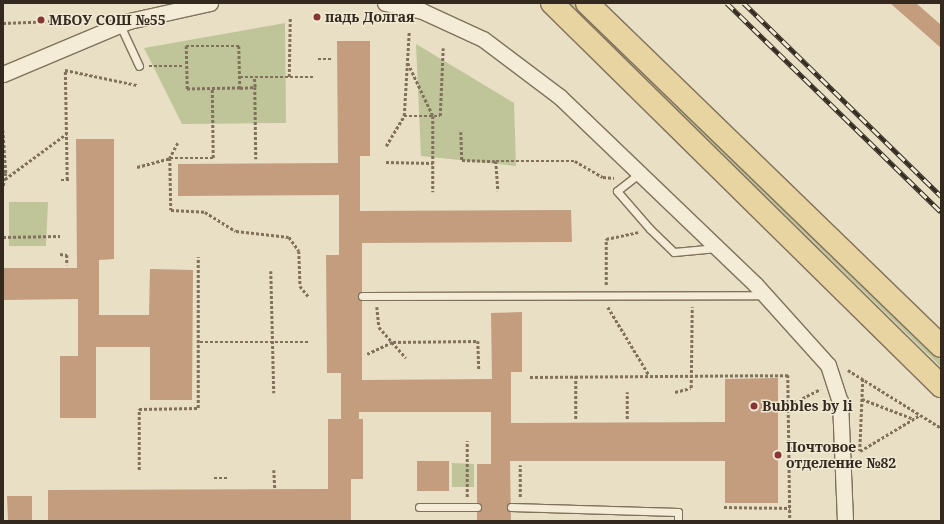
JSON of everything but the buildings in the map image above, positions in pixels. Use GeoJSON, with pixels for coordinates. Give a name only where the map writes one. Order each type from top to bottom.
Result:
{"type":"FeatureCollection","features":[{"type":"Feature","properties":{"kind":"main road"},"geometry":{"type":"LineString","coordinates":[[552,3],[941,386]]}},
{"type":"Feature","properties":{"kind":"main road"},"geometry":{"type":"LineString","coordinates":[[587,3],[941,346]]}},
{"type":"Feature","properties":{"kind":"street"},"geometry":{"type":"LineString","coordinates":[[3,74],[120,25],[210,3]]}},
{"type":"Feature","properties":{"kind":"street"},"geometry":{"type":"LineString","coordinates":[[385,3],[418,7],[495,48],[560,97],[717,248],[764,295],[828,365],[840,401],[845,521]]}},
{"type":"Feature","properties":{"kind":"lane"},"geometry":{"type":"LineString","coordinates":[[120,25],[139,66]]}},
{"type":"Feature","properties":{"kind":"lane"},"geometry":{"type":"LineString","coordinates":[[640,173],[617,191],[650,229],[674,252],[717,248]]}},
{"type":"Feature","properties":{"kind":"lane"},"geometry":{"type":"LineString","coordinates":[[362,296],[764,295]]}},
{"type":"Feature","properties":{"kind":"lane"},"geometry":{"type":"LineString","coordinates":[[419,507],[478,507]]}},
{"type":"Feature","properties":{"kind":"lane"},"geometry":{"type":"LineString","coordinates":[[511,507],[678,512],[678,521]]}},
{"type":"Feature","properties":{"kind":"path"},"geometry":{"type":"LineString","coordinates":[[289,77],[290,17]]}},
{"type":"Feature","properties":{"kind":"path"},"geometry":{"type":"LineString","coordinates":[[3,23],[84,20]]}},
{"type":"Feature","properties":{"kind":"path"},"geometry":{"type":"LineString","coordinates":[[386,146],[404,116],[409,31]]}},
{"type":"Feature","properties":{"kind":"path"},"geometry":{"type":"LineString","coordinates":[[240,88],[239,46],[186,46],[184,66],[187,89],[212,89],[240,88],[255,87]]}},
{"type":"Feature","properties":{"kind":"path"},"geometry":{"type":"LineString","coordinates":[[404,116],[440,116],[443,48]]}},
{"type":"Feature","properties":{"kind":"path"},"geometry":{"type":"LineString","coordinates":[[318,59],[333,59]]}},
{"type":"Feature","properties":{"kind":"path"},"geometry":{"type":"LineString","coordinates":[[408,63],[433,116],[433,192]]}},
{"type":"Feature","properties":{"kind":"path"},"geometry":{"type":"LineString","coordinates":[[150,66],[184,66]]}},
{"type":"Feature","properties":{"kind":"path"},"geometry":{"type":"LineString","coordinates":[[67,180],[65,70],[137,85]]}},
{"type":"Feature","properties":{"kind":"path"},"geometry":{"type":"LineString","coordinates":[[240,77],[314,77]]}},
{"type":"Feature","properties":{"kind":"path"},"geometry":{"type":"LineString","coordinates":[[254,77],[256,159]]}},
{"type":"Feature","properties":{"kind":"path"},"geometry":{"type":"LineString","coordinates":[[138,167],[170,158],[213,158],[212,89]]}},
{"type":"Feature","properties":{"kind":"path"},"geometry":{"type":"LineString","coordinates":[[3,130],[5,179],[3,188]]}},
{"type":"Feature","properties":{"kind":"path"},"geometry":{"type":"LineString","coordinates":[[461,132],[462,160],[575,161],[603,177],[617,179]]}},
{"type":"Feature","properties":{"kind":"path"},"geometry":{"type":"LineString","coordinates":[[5,179],[66,134]]}},
{"type":"Feature","properties":{"kind":"path"},"geometry":{"type":"LineString","coordinates":[[178,143],[170,158],[171,210],[205,212],[236,231],[289,237],[299,251],[300,286],[308,296]]}},
{"type":"Feature","properties":{"kind":"path"},"geometry":{"type":"LineString","coordinates":[[496,161],[498,191]]}},
{"type":"Feature","properties":{"kind":"path"},"geometry":{"type":"LineString","coordinates":[[386,162],[433,162]]}},
{"type":"Feature","properties":{"kind":"path"},"geometry":{"type":"LineString","coordinates":[[61,180],[72,180]]}},
{"type":"Feature","properties":{"kind":"path"},"geometry":{"type":"LineString","coordinates":[[650,229],[606,239],[607,306],[650,375]]}},
{"type":"Feature","properties":{"kind":"path"},"geometry":{"type":"LineString","coordinates":[[3,237],[60,236]]}},
{"type":"Feature","properties":{"kind":"path"},"geometry":{"type":"LineString","coordinates":[[60,254],[67,255],[67,265]]}},
{"type":"Feature","properties":{"kind":"path"},"geometry":{"type":"LineString","coordinates":[[139,470],[139,409],[198,408],[200,342],[198,257]]}},
{"type":"Feature","properties":{"kind":"path"},"geometry":{"type":"LineString","coordinates":[[271,271],[274,393]]}},
{"type":"Feature","properties":{"kind":"path"},"geometry":{"type":"LineString","coordinates":[[675,392],[691,388],[693,374],[692,304]]}},
{"type":"Feature","properties":{"kind":"path"},"geometry":{"type":"LineString","coordinates":[[377,315],[379,327],[406,358]]}},
{"type":"Feature","properties":{"kind":"path"},"geometry":{"type":"LineString","coordinates":[[367,354],[393,342],[478,341],[479,370]]}},
{"type":"Feature","properties":{"kind":"path"},"geometry":{"type":"LineString","coordinates":[[200,342],[308,342]]}},
{"type":"Feature","properties":{"kind":"path"},"geometry":{"type":"LineString","coordinates":[[848,370],[941,428]]}},
{"type":"Feature","properties":{"kind":"path"},"geometry":{"type":"LineString","coordinates":[[530,377],[693,374],[788,375],[790,521]]}},
{"type":"Feature","properties":{"kind":"path"},"geometry":{"type":"LineString","coordinates":[[576,376],[576,419]]}},
{"type":"Feature","properties":{"kind":"path"},"geometry":{"type":"LineString","coordinates":[[863,379],[860,451],[920,415]]}},
{"type":"Feature","properties":{"kind":"path"},"geometry":{"type":"LineString","coordinates":[[789,405],[820,389]]}},
{"type":"Feature","properties":{"kind":"path"},"geometry":{"type":"LineString","coordinates":[[627,392],[627,419]]}},
{"type":"Feature","properties":{"kind":"path"},"geometry":{"type":"LineString","coordinates":[[862,399],[914,419]]}},
{"type":"Feature","properties":{"kind":"path"},"geometry":{"type":"LineString","coordinates":[[467,441],[467,507]]}},
{"type":"Feature","properties":{"kind":"path"},"geometry":{"type":"LineString","coordinates":[[789,448],[813,447]]}},
{"type":"Feature","properties":{"kind":"path"},"geometry":{"type":"LineString","coordinates":[[519,507],[520,465]]}},
{"type":"Feature","properties":{"kind":"path"},"geometry":{"type":"LineString","coordinates":[[274,470],[275,489]]}},
{"type":"Feature","properties":{"kind":"path"},"geometry":{"type":"LineString","coordinates":[[214,478],[229,478]]}},
{"type":"Feature","properties":{"kind":"path"},"geometry":{"type":"LineString","coordinates":[[724,507],[790,508]]}},
{"type":"Feature","properties":{"kind":"green space"},"geometry":{"type":"Polygon","coordinates":[[[568,3],[574,3],[941,360],[941,367],[568,3]]]}},
{"type":"Feature","properties":{"kind":"green space"},"geometry":{"type":"Polygon","coordinates":[[[285,23],[286,123],[182,124],[144,48],[285,23]]]}},
{"type":"Feature","properties":{"kind":"green space"},"geometry":{"type":"Polygon","coordinates":[[[416,44],[514,103],[516,166],[421,156],[416,44]]]}},
{"type":"Feature","properties":{"kind":"green space"},"geometry":{"type":"Polygon","coordinates":[[[9,202],[48,202],[46,246],[9,246],[9,202]]]}},
{"type":"Feature","properties":{"kind":"green space"},"geometry":{"type":"Polygon","coordinates":[[[452,463],[474,464],[474,487],[452,487],[452,463]]]}},
{"type":"Feature","properties":{"kind":"railway"},"geometry":{"type":"LineString","coordinates":[[727,3],[941,212]]}},
{"type":"Feature","properties":{"kind":"railway"},"geometry":{"type":"LineString","coordinates":[[744,3],[941,196]]}},
{"type":"Feature","properties":{"kind":"place","name":"падь Долгая"},"geometry":{"type":"Point","coordinates":[317,17]}},
{"type":"Feature","properties":{"kind":"place","name":"МБОУ СОШ №55"},"geometry":{"type":"Point","coordinates":[41,20]}},
{"type":"Feature","properties":{"kind":"place","name":"Bubbles by li"},"geometry":{"type":"Point","coordinates":[754,406]}},
{"type":"Feature","properties":{"kind":"place","name":"Почтовое отделение №82"},"geometry":{"type":"Point","coordinates":[778,455]}}]}
